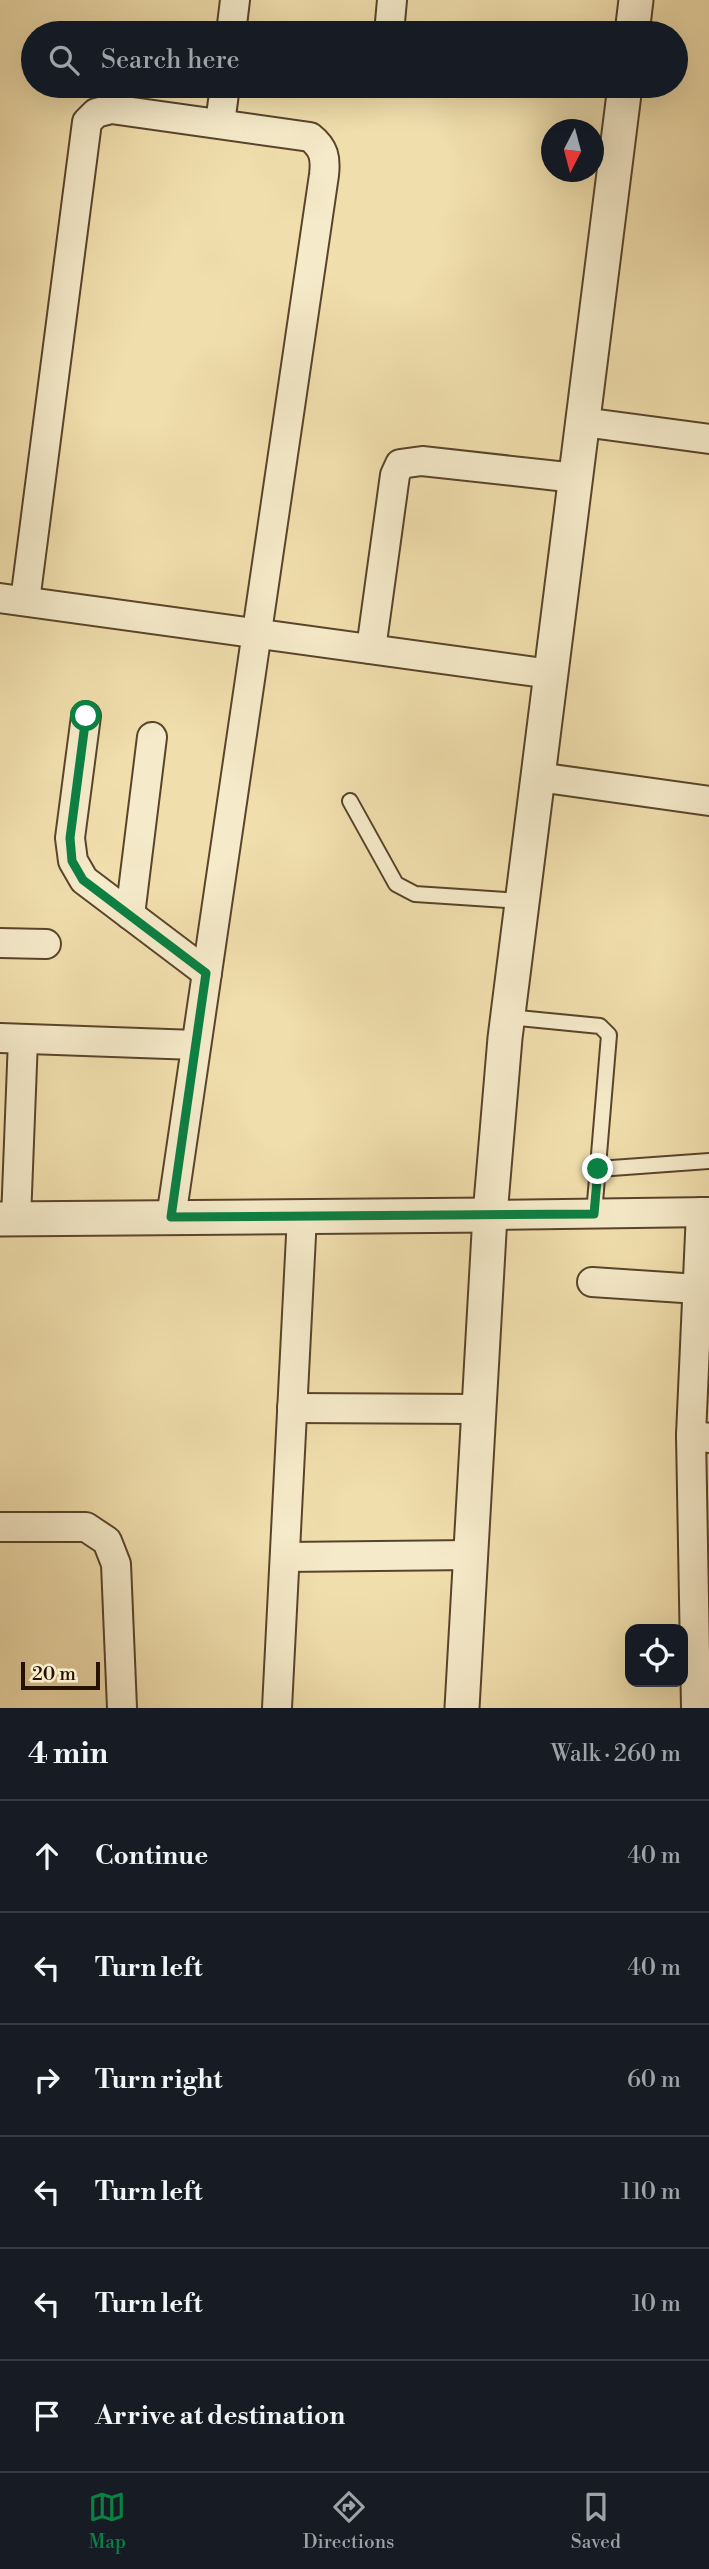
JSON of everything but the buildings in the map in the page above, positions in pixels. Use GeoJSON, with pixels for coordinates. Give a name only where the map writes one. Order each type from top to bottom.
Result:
{"type":"FeatureCollection","features":[{"type":"Feature","properties":{"kind":"street"},"geometry":{"type":"LineString","coordinates":[[232,21],[235,0]]}},
{"type":"Feature","properties":{"kind":"street"},"geometry":{"type":"LineString","coordinates":[[390,21],[392,0]]}},
{"type":"Feature","properties":{"kind":"street"},"geometry":{"type":"LineString","coordinates":[[633,21],[636,0]]}},
{"type":"Feature","properties":{"kind":"street"},"geometry":{"type":"LineString","coordinates":[[220,123],[223,98]]}},
{"type":"Feature","properties":{"kind":"street"},"geometry":{"type":"LineString","coordinates":[[462,1708],[490,1215],[508,1017],[624,98]]}},
{"type":"Feature","properties":{"kind":"street"},"geometry":{"type":"LineString","coordinates":[[171,1217],[206,973],[257,633],[326,161],[321,146],[310,137],[111,109],[96,113],[87,122],[13,600],[257,633],[551,674]]}},
{"type":"Feature","properties":{"kind":"street"},"geometry":{"type":"LineString","coordinates":[[583,422],[709,439]]}},
{"type":"Feature","properties":{"kind":"street"},"geometry":{"type":"LineString","coordinates":[[371,649],[394,475],[400,464],[422,460],[576,478]]}},
{"type":"Feature","properties":{"kind":"street"},"geometry":{"type":"LineString","coordinates":[[86,716],[70,838],[72,861],[83,880],[206,973]]}},
{"type":"Feature","properties":{"kind":"street"},"geometry":{"type":"LineString","coordinates":[[131,915],[152,737]]}},
{"type":"Feature","properties":{"kind":"street"},"geometry":{"type":"LineString","coordinates":[[538,777],[709,801]]}},
{"type":"Feature","properties":{"kind":"street"},"geometry":{"type":"LineString","coordinates":[[0,943],[46,944]]}},
{"type":"Feature","properties":{"kind":"street"},"geometry":{"type":"LineString","coordinates":[[196,1045],[11,1039],[8,1219],[705,1212],[698,1289],[700,1436],[696,1708]]}},
{"type":"Feature","properties":{"kind":"street"},"geometry":{"type":"LineString","coordinates":[[276,1708],[302,1216]]}},
{"type":"Feature","properties":{"kind":"street"},"geometry":{"type":"LineString","coordinates":[[593,1282],[698,1289]]}},
{"type":"Feature","properties":{"kind":"street"},"geometry":{"type":"LineString","coordinates":[[292,1408],[480,1409]]}},
{"type":"Feature","properties":{"kind":"street"},"geometry":{"type":"LineString","coordinates":[[0,1527],[86,1527],[107,1541],[116,1564],[122,1708]]}},
{"type":"Feature","properties":{"kind":"street"},"geometry":{"type":"LineString","coordinates":[[285,1557],[471,1555]]}},
{"type":"Feature","properties":{"kind":"lane"},"geometry":{"type":"LineString","coordinates":[[350,801],[396,884],[415,894],[522,901]]}},
{"type":"Feature","properties":{"kind":"lane"},"geometry":{"type":"LineString","coordinates":[[508,1017],[600,1026],[606,1029],[609,1035],[594,1214]]}},
{"type":"Feature","properties":{"kind":"lane"},"geometry":{"type":"LineString","coordinates":[[598,1169],[709,1161]]}},
{"type":"Feature","properties":{"kind":"route"},"geometry":{"type":"LineString","coordinates":[[86,716],[70,838],[72,861],[83,880],[206,973],[171,1217],[594,1214],[598,1169]]}}]}
